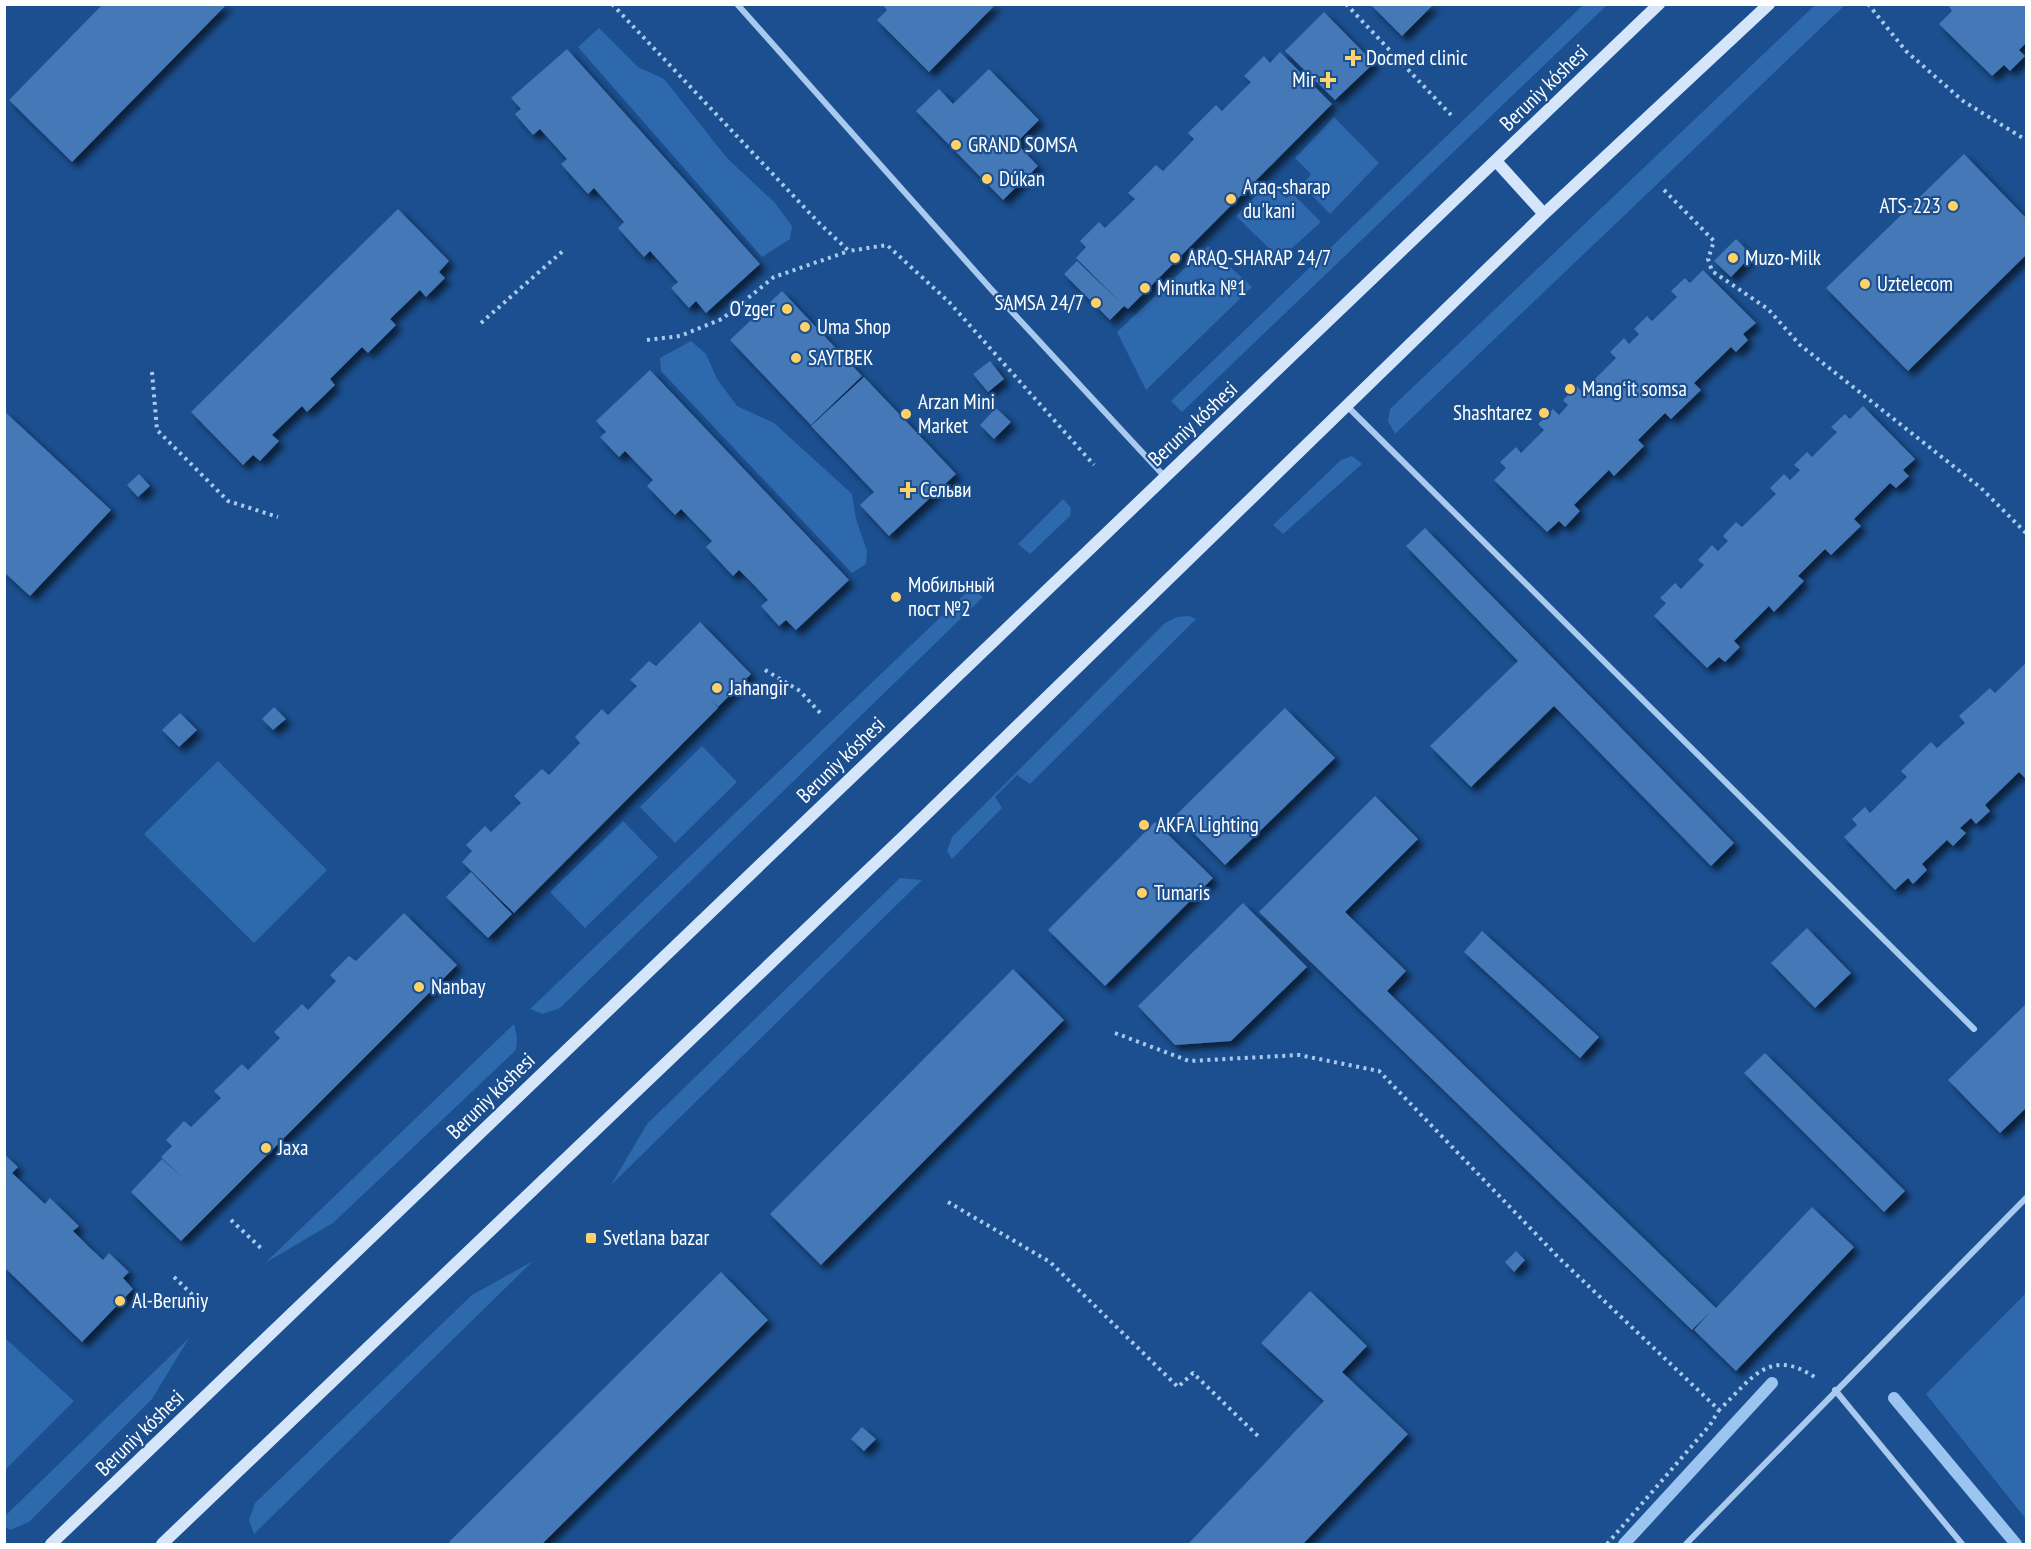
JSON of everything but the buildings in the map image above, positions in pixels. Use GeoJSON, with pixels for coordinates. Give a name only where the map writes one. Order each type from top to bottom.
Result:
{"type":"FeatureCollection","features":[{"type":"Feature","properties":{"kind":"main road","name":"Beruniy kóshesi"},"geometry":{"type":"LineString","coordinates":[[51,1545],[1659,4]]}},
{"type":"Feature","properties":{"kind":"main road"},"geometry":{"type":"LineString","coordinates":[[162,1545],[623,1107],[1544,214],[1769,4]]}},
{"type":"Feature","properties":{"kind":"main road"},"geometry":{"type":"LineString","coordinates":[[1496,161],[1544,214]]}},
{"type":"Feature","properties":{"kind":"street"},"geometry":{"type":"LineString","coordinates":[[737,4],[990,288],[1165,477]]}},
{"type":"Feature","properties":{"kind":"street"},"geometry":{"type":"LineString","coordinates":[[1347,406],[1974,1029]]}},
{"type":"Feature","properties":{"kind":"street"},"geometry":{"type":"LineString","coordinates":[[1686,1545],[1835,1390],[2026,1198]]}},
{"type":"Feature","properties":{"kind":"street"},"geometry":{"type":"LineString","coordinates":[[1835,1390],[1962,1545]]}},
{"type":"Feature","properties":{"kind":"path"},"geometry":{"type":"LineString","coordinates":[[612,4],[820,224],[849,251]]}},
{"type":"Feature","properties":{"kind":"path"},"geometry":{"type":"LineString","coordinates":[[1346,4],[1451,115]]}},
{"type":"Feature","properties":{"kind":"path"},"geometry":{"type":"LineString","coordinates":[[1868,4],[1906,51],[1963,101],[2026,140]]}},
{"type":"Feature","properties":{"kind":"path"},"geometry":{"type":"LineString","coordinates":[[1664,190],[1714,242],[1708,259],[1713,271],[1768,309],[1800,345],[1981,488],[2026,533]]}},
{"type":"Feature","properties":{"kind":"path"},"geometry":{"type":"LineString","coordinates":[[647,340],[680,336],[722,319],[774,277],[849,251],[887,245],[950,302],[1094,465]]}},
{"type":"Feature","properties":{"kind":"path"},"geometry":{"type":"LineString","coordinates":[[481,323],[564,250]]}},
{"type":"Feature","properties":{"kind":"path"},"geometry":{"type":"LineString","coordinates":[[152,372],[157,430],[228,501],[278,517]]}},
{"type":"Feature","properties":{"kind":"path"},"geometry":{"type":"LineString","coordinates":[[765,670],[800,691],[822,715]]}},
{"type":"Feature","properties":{"kind":"path"},"geometry":{"type":"LineString","coordinates":[[1115,1033],[1189,1061],[1299,1055],[1379,1071],[1558,1258],[1719,1410]]}},
{"type":"Feature","properties":{"kind":"path"},"geometry":{"type":"LineString","coordinates":[[948,1202],[1050,1262],[1178,1386],[1193,1373],[1261,1439]]}},
{"type":"Feature","properties":{"kind":"path"},"geometry":{"type":"LineString","coordinates":[[231,1220],[262,1249]]}},
{"type":"Feature","properties":{"kind":"path"},"geometry":{"type":"LineString","coordinates":[[174,1277],[204,1305]]}},
{"type":"Feature","properties":{"kind":"path"},"geometry":{"type":"LineString","coordinates":[[1607,1545],[1710,1425],[1719,1410],[1764,1368],[1783,1363],[1804,1369],[1835,1390]]}},
{"type":"Feature","properties":{"kind":"shaded area"},"geometry":{"type":"Polygon","coordinates":[[[1583,5],[1607,5],[1182,412],[1171,401],[1583,5]]]}},
{"type":"Feature","properties":{"kind":"shaded area"},"geometry":{"type":"Polygon","coordinates":[[[1815,5],[1845,5],[1395,434],[1388,421],[1390,409],[1815,5]]]}},
{"type":"Feature","properties":{"kind":"shaded area"},"geometry":{"type":"Polygon","coordinates":[[[599,28],[638,67],[664,79],[727,158],[775,203],[792,226],[790,239],[762,257],[578,47],[599,28]]]}},
{"type":"Feature","properties":{"kind":"shaded area"},"geometry":{"type":"Polygon","coordinates":[[[1334,117],[1379,163],[1330,214],[1302,185],[1311,174],[1295,158],[1334,117]]]}},
{"type":"Feature","properties":{"kind":"shaded area"},"geometry":{"type":"Polygon","coordinates":[[[1269,182],[1286,198],[1292,193],[1321,222],[1280,259],[1236,216],[1269,182]]]}},
{"type":"Feature","properties":{"kind":"shaded area"},"geometry":{"type":"Polygon","coordinates":[[[1208,246],[1252,287],[1146,390],[1117,332],[1208,246]]]}},
{"type":"Feature","properties":{"kind":"shaded area"},"geometry":{"type":"Polygon","coordinates":[[[691,341],[706,354],[717,379],[737,406],[774,423],[852,494],[856,519],[867,551],[866,564],[852,573],[661,371],[660,358],[691,341]]]}},
{"type":"Feature","properties":{"kind":"shaded area"},"geometry":{"type":"Polygon","coordinates":[[[1352,456],[1362,464],[1283,534],[1273,525],[1341,460],[1352,456]]]}},
{"type":"Feature","properties":{"kind":"shaded area"},"geometry":{"type":"Polygon","coordinates":[[[1063,499],[1071,508],[1070,516],[1030,554],[1018,544],[1063,499]]]}},
{"type":"Feature","properties":{"kind":"shaded area"},"geometry":{"type":"Polygon","coordinates":[[[971,588],[983,597],[560,1008],[543,1014],[530,1009],[971,588]]]}},
{"type":"Feature","properties":{"kind":"shaded area"},"geometry":{"type":"Polygon","coordinates":[[[1189,616],[1196,619],[1030,784],[1017,775],[995,797],[1002,808],[952,859],[947,851],[952,837],[1165,623],[1177,617],[1189,616]]]}},
{"type":"Feature","properties":{"kind":"shaded area"},"geometry":{"type":"Polygon","coordinates":[[[702,746],[737,782],[675,843],[640,807],[702,746]]]}},
{"type":"Feature","properties":{"kind":"shaded area"},"geometry":{"type":"Polygon","coordinates":[[[218,761],[327,870],[254,943],[144,834],[218,761]]]}},
{"type":"Feature","properties":{"kind":"shaded area"},"geometry":{"type":"Polygon","coordinates":[[[623,821],[658,857],[585,928],[550,892],[623,821]]]}},
{"type":"Feature","properties":{"kind":"shaded area"},"geometry":{"type":"Polygon","coordinates":[[[900,878],[922,880],[611,1185],[647,1124],[900,878]]]}},
{"type":"Feature","properties":{"kind":"shaded area"},"geometry":{"type":"Polygon","coordinates":[[[514,1024],[517,1037],[516,1050],[333,1223],[265,1263],[514,1024]]]}},
{"type":"Feature","properties":{"kind":"shaded area"},"geometry":{"type":"Polygon","coordinates":[[[533,1261],[254,1534],[249,1520],[255,1503],[472,1295],[533,1261]]]}},
{"type":"Feature","properties":{"kind":"shaded area"},"geometry":{"type":"Polygon","coordinates":[[[2026,1293],[2026,1519],[1926,1394],[2026,1293]]]}},
{"type":"Feature","properties":{"kind":"shaded area"},"geometry":{"type":"Polygon","coordinates":[[[5,1338],[74,1401],[5,1470],[5,1338]]]}},
{"type":"Feature","properties":{"kind":"shaded area"},"geometry":{"type":"Polygon","coordinates":[[[189,1338],[152,1399],[29,1522],[10,1530],[5,1527],[5,1516],[189,1338]]]}},
{"type":"Feature","properties":{"kind":"waterway"},"geometry":{"type":"LineString","coordinates":[[1624,1544],[1772,1383]]}},
{"type":"Feature","properties":{"kind":"waterway"},"geometry":{"type":"LineString","coordinates":[[1894,1398],[2016,1544]]}},
{"type":"Feature","properties":{"kind":"place","name":"Docmed clinic"},"geometry":{"type":"Point","coordinates":[1353,58]}},
{"type":"Feature","properties":{"kind":"place","name":"Mir"},"geometry":{"type":"Point","coordinates":[1328,80]}},
{"type":"Feature","properties":{"kind":"place","name":"GRAND SOMSA"},"geometry":{"type":"Point","coordinates":[956,145]}},
{"type":"Feature","properties":{"kind":"place","name":"Dúkan"},"geometry":{"type":"Point","coordinates":[987,179]}},
{"type":"Feature","properties":{"kind":"place","name":"Araq-sharap du'kani"},"geometry":{"type":"Point","coordinates":[1231,199]}},
{"type":"Feature","properties":{"kind":"place","name":"ATS-223"},"geometry":{"type":"Point","coordinates":[1953,206]}},
{"type":"Feature","properties":{"kind":"place","name":"ARAQ-SHARAP 24/7"},"geometry":{"type":"Point","coordinates":[1175,258]}},
{"type":"Feature","properties":{"kind":"place","name":"Muzo-Milk"},"geometry":{"type":"Point","coordinates":[1733,258]}},
{"type":"Feature","properties":{"kind":"place","name":"Uztelecom"},"geometry":{"type":"Point","coordinates":[1865,284]}},
{"type":"Feature","properties":{"kind":"place","name":"Minutka №1"},"geometry":{"type":"Point","coordinates":[1145,288]}},
{"type":"Feature","properties":{"kind":"place","name":"SAMSA 24/7"},"geometry":{"type":"Point","coordinates":[1096,303]}},
{"type":"Feature","properties":{"kind":"place","name":"O'zger"},"geometry":{"type":"Point","coordinates":[787,309]}},
{"type":"Feature","properties":{"kind":"place","name":"Uma Shop"},"geometry":{"type":"Point","coordinates":[805,327]}},
{"type":"Feature","properties":{"kind":"place","name":"SAYTBEK"},"geometry":{"type":"Point","coordinates":[796,358]}},
{"type":"Feature","properties":{"kind":"place","name":"Mangʻit somsa"},"geometry":{"type":"Point","coordinates":[1570,389]}},
{"type":"Feature","properties":{"kind":"place","name":"Shashtarez"},"geometry":{"type":"Point","coordinates":[1544,413]}},
{"type":"Feature","properties":{"kind":"place","name":"Arzan Mini Market"},"geometry":{"type":"Point","coordinates":[906,414]}},
{"type":"Feature","properties":{"kind":"place","name":"Сельви"},"geometry":{"type":"Point","coordinates":[908,490]}},
{"type":"Feature","properties":{"kind":"place","name":"Мобильный пост №2"},"geometry":{"type":"Point","coordinates":[896,597]}},
{"type":"Feature","properties":{"kind":"place","name":"Jahangir"},"geometry":{"type":"Point","coordinates":[717,688]}},
{"type":"Feature","properties":{"kind":"place","name":"AKFA Lighting"},"geometry":{"type":"Point","coordinates":[1144,825]}},
{"type":"Feature","properties":{"kind":"place","name":"Tumaris"},"geometry":{"type":"Point","coordinates":[1142,893]}},
{"type":"Feature","properties":{"kind":"place","name":"Nanbay"},"geometry":{"type":"Point","coordinates":[419,987]}},
{"type":"Feature","properties":{"kind":"place","name":"Jaxa"},"geometry":{"type":"Point","coordinates":[266,1148]}},
{"type":"Feature","properties":{"kind":"place","name":"Svetlana bazar"},"geometry":{"type":"Point","coordinates":[591,1238]}},
{"type":"Feature","properties":{"kind":"place","name":"Al-Beruniy"},"geometry":{"type":"Point","coordinates":[120,1301]}}]}
